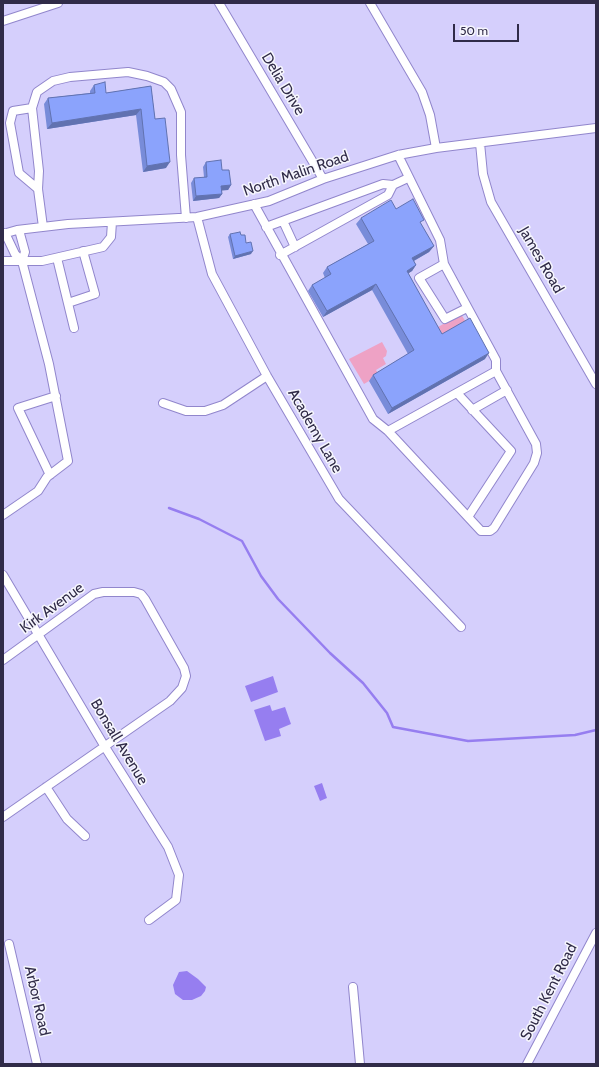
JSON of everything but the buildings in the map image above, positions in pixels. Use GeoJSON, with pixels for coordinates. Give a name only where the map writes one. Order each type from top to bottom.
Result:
{"type":"FeatureCollection","features":[{"type":"Feature","properties":{"kind":"street"},"geometry":{"type":"LineString","coordinates":[[3,21],[58,3]]}},
{"type":"Feature","properties":{"kind":"street","name":"Delia Drive"},"geometry":{"type":"LineString","coordinates":[[219,3],[323,179]]}},
{"type":"Feature","properties":{"kind":"street"},"geometry":{"type":"LineString","coordinates":[[370,3],[422,92],[430,115],[436,148]]}},
{"type":"Feature","properties":{"kind":"street"},"geometry":{"type":"LineString","coordinates":[[43,227],[38,189],[39,171],[32,108],[37,92],[45,86],[70,77],[128,72],[147,76],[164,82],[171,89],[181,112],[181,155],[186,218]]}},
{"type":"Feature","properties":{"kind":"street"},"geometry":{"type":"LineString","coordinates":[[32,108],[14,111],[10,124],[19,174],[38,189]]}},
{"type":"Feature","properties":{"kind":"street","name":"North Malin Road"},"geometry":{"type":"LineString","coordinates":[[4,233],[43,227],[197,217],[269,201],[323,179],[398,155],[436,148],[596,128]]}},
{"type":"Feature","properties":{"kind":"street","name":"James Road"},"geometry":{"type":"LineString","coordinates":[[480,143],[483,174],[492,202],[596,384]]}},
{"type":"Feature","properties":{"kind":"street"},"geometry":{"type":"LineString","coordinates":[[254,204],[280,255],[373,419],[388,431],[481,531],[490,531],[494,528],[534,463],[537,453],[536,444],[496,371],[496,360],[444,264],[440,240],[408,178],[398,155]]}},
{"type":"Feature","properties":{"kind":"street"},"geometry":{"type":"LineString","coordinates":[[280,255],[388,195],[393,186],[408,178]]}},
{"type":"Feature","properties":{"kind":"street"},"geometry":{"type":"LineString","coordinates":[[266,227],[383,184],[393,186]]}},
{"type":"Feature","properties":{"kind":"street","name":"Academy Lane"},"geometry":{"type":"LineString","coordinates":[[197,217],[212,274],[267,376],[339,499],[461,627]]}},
{"type":"Feature","properties":{"kind":"street"},"geometry":{"type":"LineString","coordinates":[[283,221],[296,247]]}},
{"type":"Feature","properties":{"kind":"street"},"geometry":{"type":"LineString","coordinates":[[3,261],[42,261],[103,247],[111,237],[112,222]]}},
{"type":"Feature","properties":{"kind":"street"},"geometry":{"type":"LineString","coordinates":[[19,230],[25,252],[22,261]]}},
{"type":"Feature","properties":{"kind":"street"},"geometry":{"type":"LineString","coordinates":[[3,514],[38,490],[50,475],[68,461],[49,364],[22,261],[15,254],[4,233]]}},
{"type":"Feature","properties":{"kind":"street"},"geometry":{"type":"LineString","coordinates":[[68,303],[94,294],[84,251]]}},
{"type":"Feature","properties":{"kind":"street"},"geometry":{"type":"LineString","coordinates":[[57,258],[74,328]]}},
{"type":"Feature","properties":{"kind":"street"},"geometry":{"type":"LineString","coordinates":[[444,264],[419,278],[445,319],[468,308]]}},
{"type":"Feature","properties":{"kind":"street"},"geometry":{"type":"LineString","coordinates":[[388,431],[496,371]]}},
{"type":"Feature","properties":{"kind":"street"},"geometry":{"type":"LineString","coordinates":[[163,403],[186,411],[205,411],[223,405],[267,376]]}},
{"type":"Feature","properties":{"kind":"street"},"geometry":{"type":"LineString","coordinates":[[472,410],[507,390]]}},
{"type":"Feature","properties":{"kind":"street"},"geometry":{"type":"LineString","coordinates":[[456,393],[511,451],[468,517]]}},
{"type":"Feature","properties":{"kind":"street"},"geometry":{"type":"LineString","coordinates":[[50,475],[18,408],[56,396]]}},
{"type":"Feature","properties":{"kind":"street","name":"Bonsall Avenue"},"geometry":{"type":"LineString","coordinates":[[3,574],[104,747],[168,847],[179,875],[176,900],[149,920]]}},
{"type":"Feature","properties":{"kind":"street","name":"Kirk Avenue"},"geometry":{"type":"LineString","coordinates":[[3,660],[98,593],[134,592],[143,596],[184,668],[186,680],[180,690],[164,705],[104,747]]}},
{"type":"Feature","properties":{"kind":"street"},"geometry":{"type":"LineString","coordinates":[[3,817],[104,747]]}},
{"type":"Feature","properties":{"kind":"street"},"geometry":{"type":"LineString","coordinates":[[46,787],[67,819],[85,836]]}},
{"type":"Feature","properties":{"kind":"street","name":"South Kent Road"},"geometry":{"type":"LineString","coordinates":[[527,1064],[596,933]]}},
{"type":"Feature","properties":{"kind":"street","name":"Arbor Road"},"geometry":{"type":"LineString","coordinates":[[9,944],[37,1064]]}},
{"type":"Feature","properties":{"kind":"street"},"geometry":{"type":"LineString","coordinates":[[352,987],[360,1064]]}},
{"type":"Feature","properties":{"kind":"shaded area"},"geometry":{"type":"Polygon","coordinates":[[[461,314],[467,324],[444,337],[438,327],[461,314]]]}},
{"type":"Feature","properties":{"kind":"shaded area"},"geometry":{"type":"Polygon","coordinates":[[[382,342],[387,351],[386,356],[383,358],[386,364],[376,370],[379,375],[364,384],[349,359],[382,342]]]}},
{"type":"Feature","properties":{"kind":"shaded area"},"geometry":{"type":"Polygon","coordinates":[[[273,676],[278,692],[251,702],[245,686],[273,676]]]}},
{"type":"Feature","properties":{"kind":"shaded area"},"geometry":{"type":"Polygon","coordinates":[[[270,705],[272,711],[285,707],[291,724],[279,729],[281,736],[265,741],[254,710],[270,705]]]}},
{"type":"Feature","properties":{"kind":"shaded area"},"geometry":{"type":"Polygon","coordinates":[[[322,783],[327,798],[320,801],[314,786],[322,783]]]}},
{"type":"Feature","properties":{"kind":"shaded area"},"geometry":{"type":"Polygon","coordinates":[[[187,971],[206,987],[201,996],[192,1000],[183,1000],[175,994],[173,985],[179,972],[187,971]]]}},
{"type":"Feature","properties":{"kind":"waterway"},"geometry":{"type":"LineString","coordinates":[[169,508],[199,519],[242,541],[261,576],[278,599],[330,653],[363,683],[387,713],[393,727],[468,741],[575,735],[596,730]]}}]}
